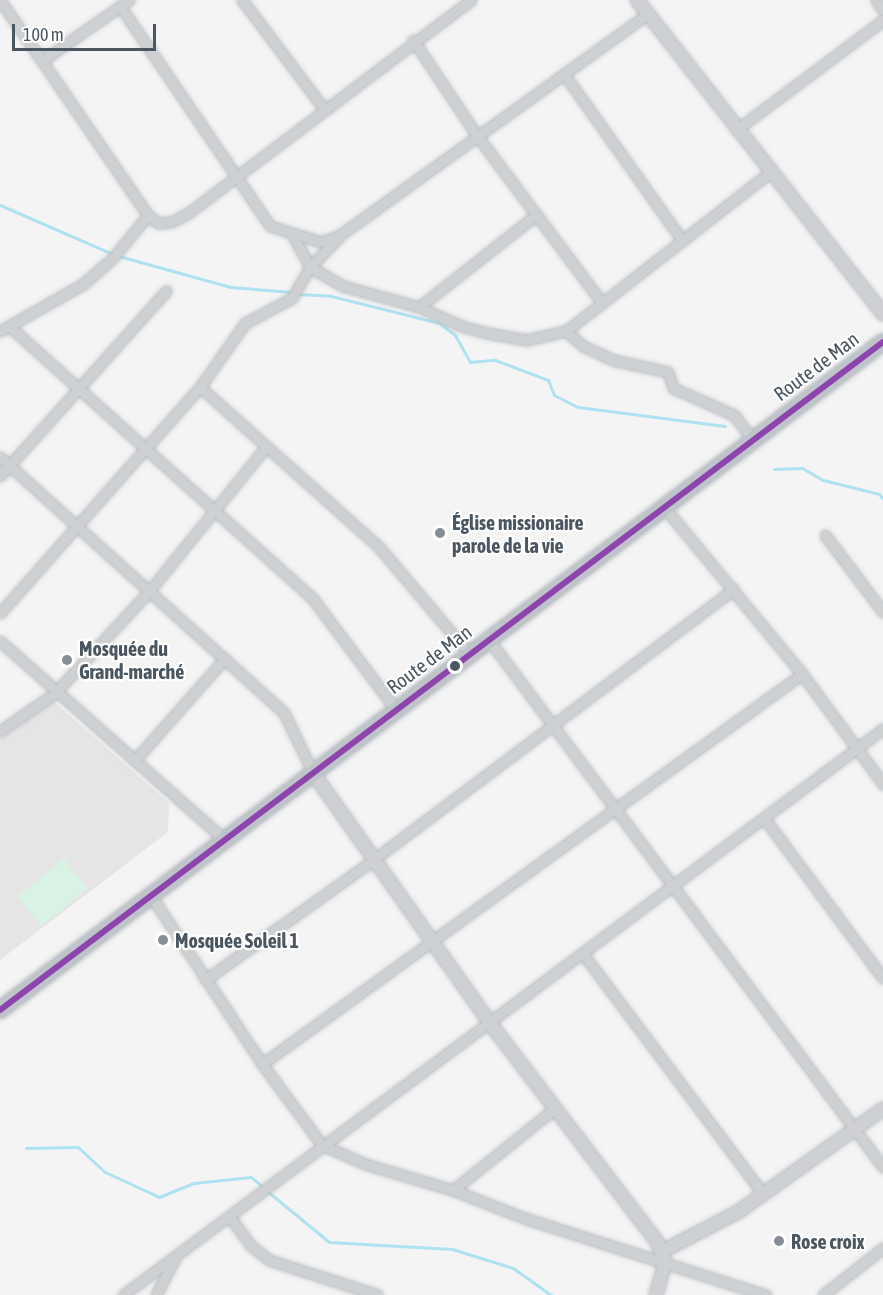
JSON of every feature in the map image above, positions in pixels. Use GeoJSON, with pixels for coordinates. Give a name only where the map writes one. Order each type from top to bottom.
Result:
{"type":"FeatureCollection","features":[{"type":"Feature","properties":{"kind":"highway","name":"Route de Man"},"geometry":{"type":"LineString","coordinates":[[0,1010],[883,342]]}},
{"type":"Feature","properties":{"kind":"street"},"geometry":{"type":"LineString","coordinates":[[0,0],[148,215],[158,223],[171,222],[236,176],[413,40],[471,0]]}},
{"type":"Feature","properties":{"kind":"street"},"geometry":{"type":"LineString","coordinates":[[43,60],[129,0]]}},
{"type":"Feature","properties":{"kind":"street"},"geometry":{"type":"LineString","coordinates":[[243,0],[324,109]]}},
{"type":"Feature","properties":{"kind":"street"},"geometry":{"type":"LineString","coordinates":[[638,0],[646,14],[769,173],[883,314]]}},
{"type":"Feature","properties":{"kind":"street"},"geometry":{"type":"LineString","coordinates":[[876,0],[883,10]]}},
{"type":"Feature","properties":{"kind":"street"},"geometry":{"type":"LineString","coordinates":[[120,6],[270,226],[294,236],[321,242],[340,235]]}},
{"type":"Feature","properties":{"kind":"street"},"geometry":{"type":"LineString","coordinates":[[0,614],[200,387],[248,319],[292,298],[310,267],[340,235],[646,14]]}},
{"type":"Feature","properties":{"kind":"street"},"geometry":{"type":"LineString","coordinates":[[736,130],[883,20]]}},
{"type":"Feature","properties":{"kind":"street"},"geometry":{"type":"LineString","coordinates":[[413,40],[478,137],[602,303]]}},
{"type":"Feature","properties":{"kind":"street"},"geometry":{"type":"LineString","coordinates":[[564,74],[682,240]]}},
{"type":"Feature","properties":{"kind":"street"},"geometry":{"type":"LineString","coordinates":[[294,236],[310,267],[343,286],[419,307],[461,326],[526,340],[566,331],[769,173]]}},
{"type":"Feature","properties":{"kind":"street"},"geometry":{"type":"LineString","coordinates":[[419,307],[536,214]]}},
{"type":"Feature","properties":{"kind":"street"},"geometry":{"type":"LineString","coordinates":[[0,331],[83,284],[111,260],[148,215]]}},
{"type":"Feature","properties":{"kind":"street"},"geometry":{"type":"LineString","coordinates":[[0,476],[166,291]]}},
{"type":"Feature","properties":{"kind":"street"},"geometry":{"type":"LineString","coordinates":[[9,326],[146,447],[312,599],[396,710]]}},
{"type":"Feature","properties":{"kind":"street"},"geometry":{"type":"LineString","coordinates":[[566,331],[583,346],[613,360],[668,372],[672,388],[734,415],[753,440]]}},
{"type":"Feature","properties":{"kind":"street"},"geometry":{"type":"LineString","coordinates":[[200,387],[378,546],[470,654]]}},
{"type":"Feature","properties":{"kind":"street"},"geometry":{"type":"LineString","coordinates":[[0,731],[55,693],[150,590],[212,509],[266,447]]}},
{"type":"Feature","properties":{"kind":"street"},"geometry":{"type":"LineString","coordinates":[[0,457],[225,658],[291,722],[314,773],[373,860],[489,1022],[664,1257]]}},
{"type":"Feature","properties":{"kind":"street"},"geometry":{"type":"LineString","coordinates":[[664,507],[802,674],[883,784]]}},
{"type":"Feature","properties":{"kind":"street"},"geometry":{"type":"LineString","coordinates":[[825,535],[883,612]]}},
{"type":"Feature","properties":{"kind":"street"},"geometry":{"type":"LineString","coordinates":[[205,980],[373,860],[734,590]]}},
{"type":"Feature","properties":{"kind":"street"},"geometry":{"type":"LineString","coordinates":[[489,640],[555,723],[883,1167]]}},
{"type":"Feature","properties":{"kind":"street"},"geometry":{"type":"LineString","coordinates":[[0,641],[55,693],[225,840]]}},
{"type":"Feature","properties":{"kind":"street"},"geometry":{"type":"LineString","coordinates":[[134,760],[225,658]]}},
{"type":"Feature","properties":{"kind":"street"},"geometry":{"type":"LineString","coordinates":[[262,1064],[616,806],[802,674]]}},
{"type":"Feature","properties":{"kind":"street"},"geometry":{"type":"LineString","coordinates":[[123,1295],[883,729]]}},
{"type":"Feature","properties":{"kind":"street"},"geometry":{"type":"LineString","coordinates":[[764,818],[883,978]]}},
{"type":"Feature","properties":{"kind":"street"},"geometry":{"type":"LineString","coordinates":[[151,896],[262,1064],[322,1145],[365,1164],[453,1190],[524,1218],[664,1257],[766,1295]]}},
{"type":"Feature","properties":{"kind":"street"},"geometry":{"type":"LineString","coordinates":[[583,954],[764,1195]]}},
{"type":"Feature","properties":{"kind":"street"},"geometry":{"type":"LineString","coordinates":[[453,1190],[554,1109]]}},
{"type":"Feature","properties":{"kind":"street"},"geometry":{"type":"LineString","coordinates":[[656,1295],[664,1257],[764,1195],[883,1109]]}},
{"type":"Feature","properties":{"kind":"street"},"geometry":{"type":"LineString","coordinates":[[230,1217],[250,1245],[269,1260],[378,1295]]}},
{"type":"Feature","properties":{"kind":"street"},"geometry":{"type":"LineString","coordinates":[[823,1295],[883,1248]]}},
{"type":"Feature","properties":{"kind":"street"},"geometry":{"type":"LineString","coordinates":[[156,1295],[177,1253]]}},
{"type":"Feature","properties":{"kind":"shaded area"},"geometry":{"type":"Polygon","coordinates":[[[53,701],[169,803],[168,832],[0,960],[0,739],[53,701]]]}},
{"type":"Feature","properties":{"kind":"green space"},"geometry":{"type":"Polygon","coordinates":[[[64,859],[88,889],[41,926],[17,896],[64,859]]]}},
{"type":"Feature","properties":{"kind":"waterway"},"geometry":{"type":"LineString","coordinates":[[0,205],[115,255],[230,287],[292,292]]}},
{"type":"Feature","properties":{"kind":"waterway"},"geometry":{"type":"LineString","coordinates":[[298,294],[331,296],[439,323],[455,335],[470,362],[495,360],[548,380],[554,395],[578,407],[725,426]]}},
{"type":"Feature","properties":{"kind":"waterway"},"geometry":{"type":"LineString","coordinates":[[774,469],[802,468],[823,480],[879,494],[883,499]]}},
{"type":"Feature","properties":{"kind":"waterway"},"geometry":{"type":"LineString","coordinates":[[26,1148],[78,1147],[105,1172],[159,1197],[194,1183],[251,1177],[264,1188]]}},
{"type":"Feature","properties":{"kind":"waterway"},"geometry":{"type":"LineString","coordinates":[[267,1191],[329,1242],[452,1249],[513,1268],[551,1295]]}},
{"type":"Feature","properties":{"kind":"transit line"},"geometry":{"type":"LineString","coordinates":[[0,1010],[883,342]]}},
{"type":"Feature","properties":{"kind":"place","name":"Église missionaire parole de la vie"},"geometry":{"type":"Point","coordinates":[440,533]}},
{"type":"Feature","properties":{"kind":"place","name":"Mosquée du Grand-marché"},"geometry":{"type":"Point","coordinates":[67,660]}},
{"type":"Feature","properties":{"kind":"place","name":"Mosquée Soleil 1"},"geometry":{"type":"Point","coordinates":[163,940]}},
{"type":"Feature","properties":{"kind":"place","name":"Rose croix"},"geometry":{"type":"Point","coordinates":[779,1241]}}]}
